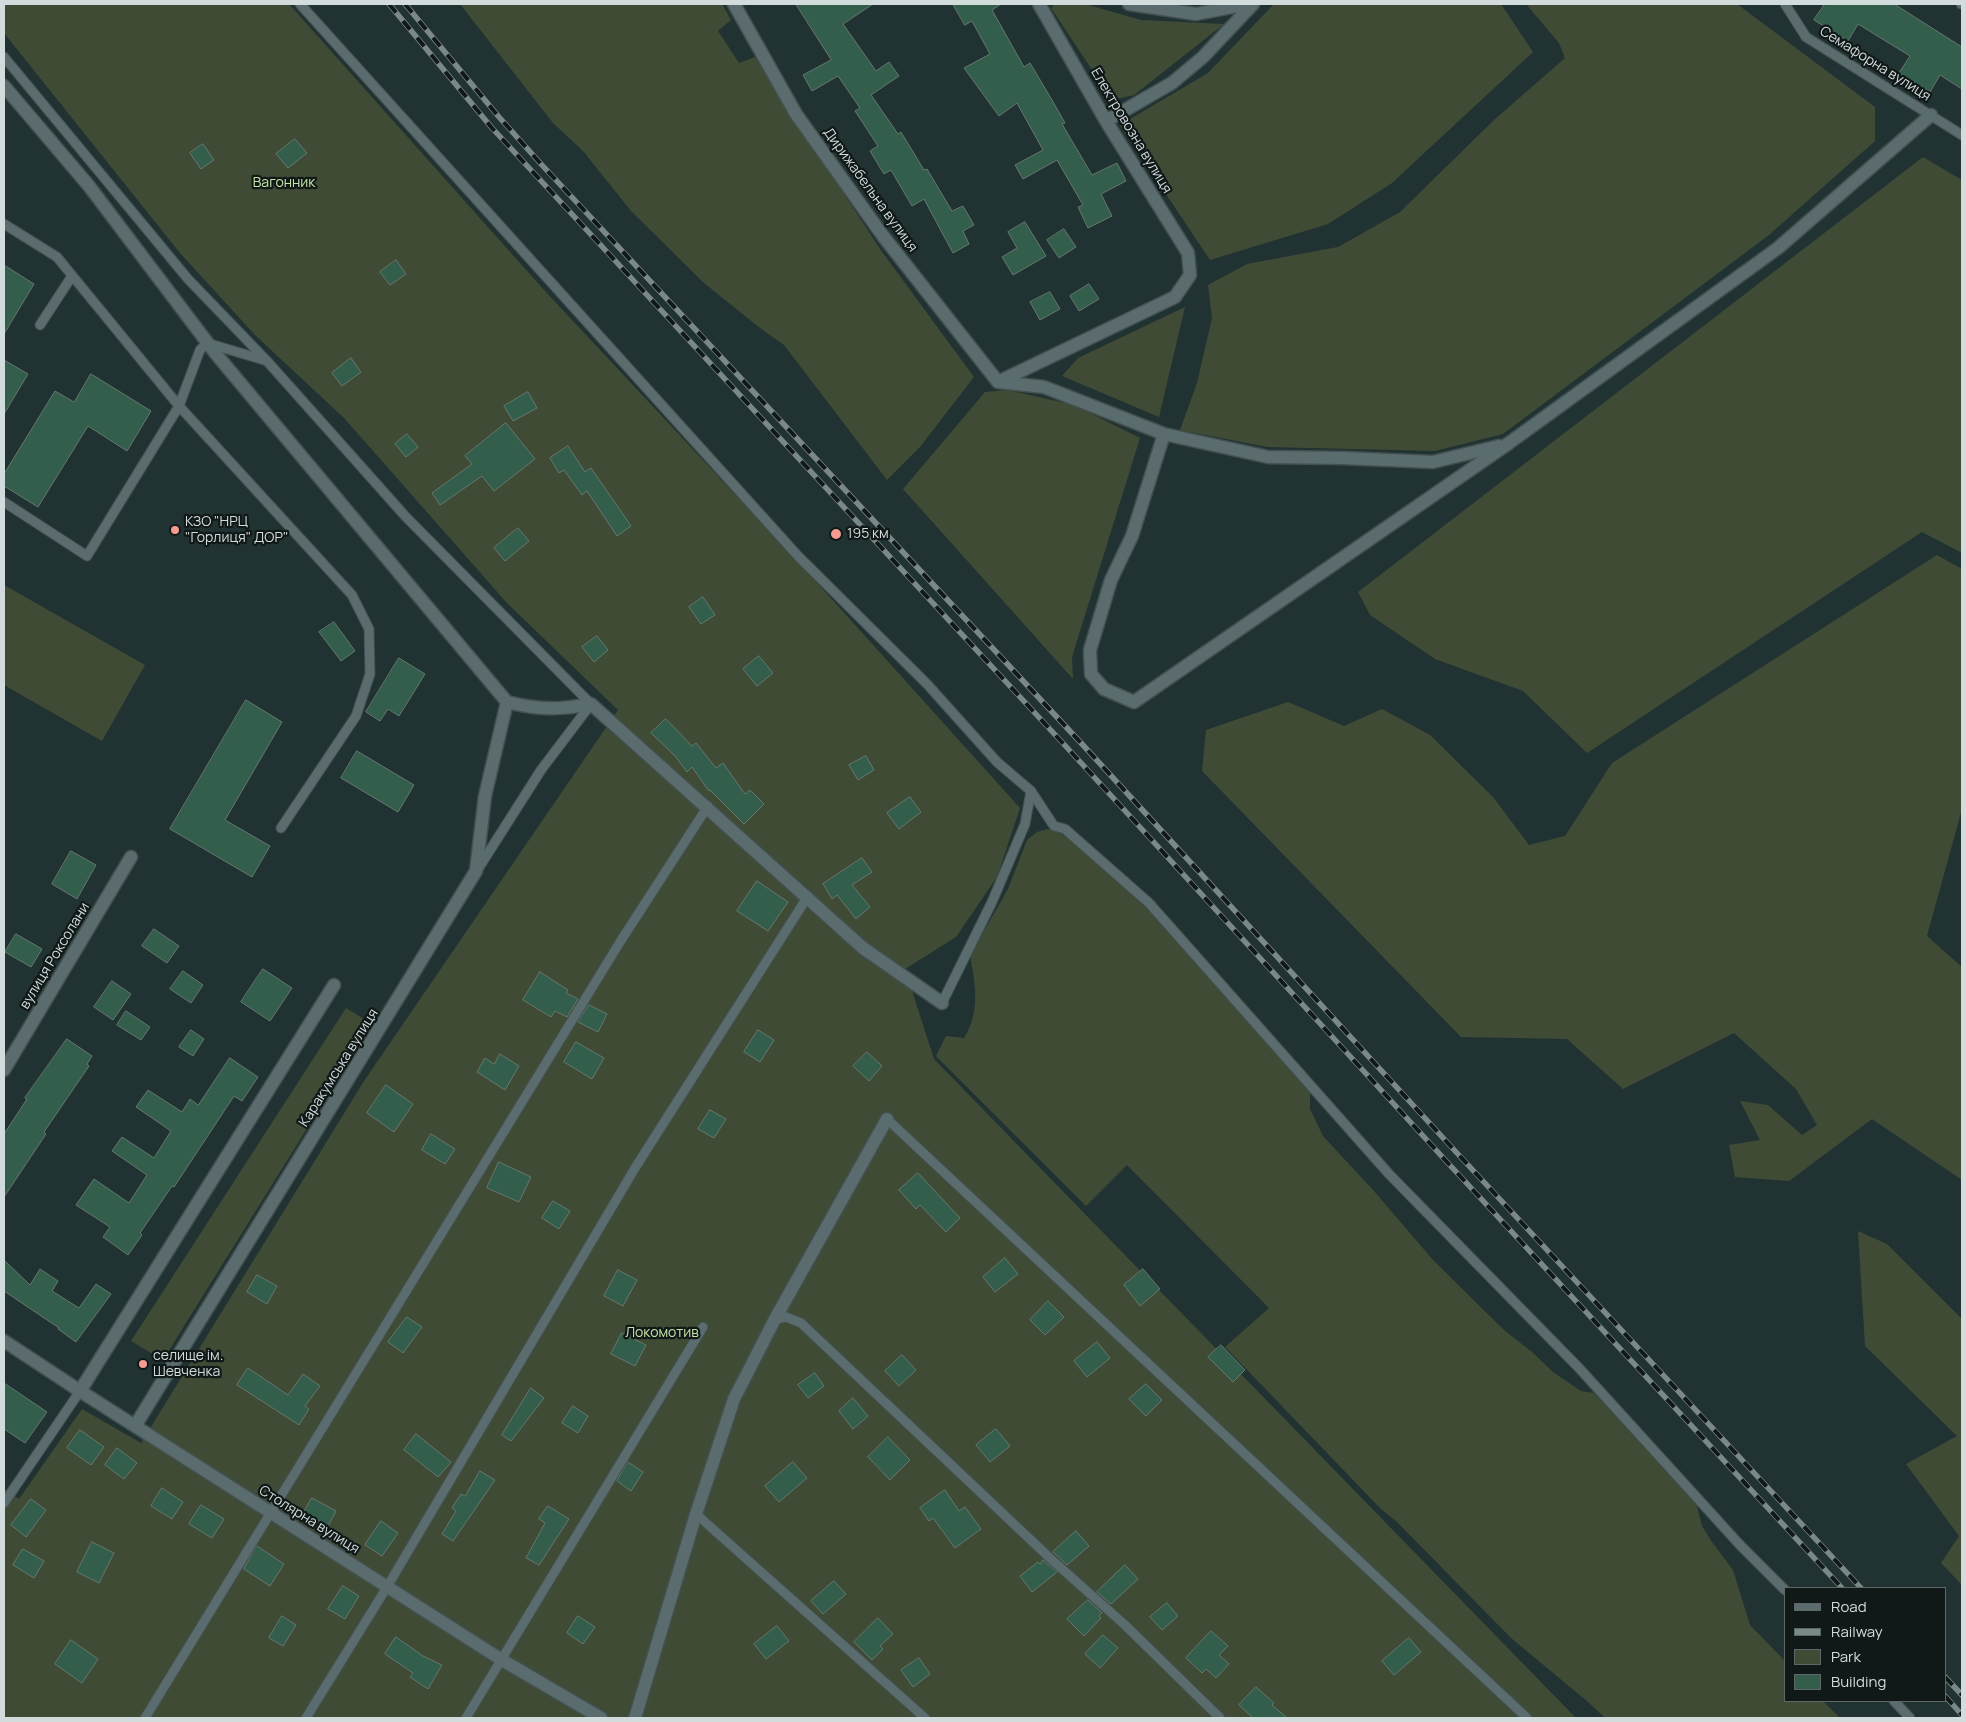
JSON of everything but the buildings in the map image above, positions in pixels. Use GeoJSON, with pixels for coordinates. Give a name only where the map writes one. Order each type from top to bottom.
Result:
{"type":"FeatureCollection","features":[{"type":"Feature","properties":{"kind":"street","name":"Дирижабельна вулиця"},"geometry":{"type":"LineString","coordinates":[[734,4],[796,114],[883,236],[998,382]]}},
{"type":"Feature","properties":{"kind":"street","name":"Електровозна вулиця"},"geometry":{"type":"LineString","coordinates":[[998,382],[1174,297],[1190,275],[1188,253],[1106,120],[1040,4]]}},
{"type":"Feature","properties":{"kind":"street"},"geometry":{"type":"LineString","coordinates":[[1129,4],[1196,14],[1248,4]]}},
{"type":"Feature","properties":{"kind":"street"},"geometry":{"type":"LineString","coordinates":[[1106,120],[1172,83],[1204,57],[1252,4]]}},
{"type":"Feature","properties":{"kind":"street"},"geometry":{"type":"LineString","coordinates":[[4,86],[89,186],[207,343],[507,702],[533,708],[565,709],[591,704],[708,806],[863,948],[942,1003]]}},
{"type":"Feature","properties":{"kind":"street"},"geometry":{"type":"LineString","coordinates":[[1164,434],[1132,536],[1111,580],[1090,650],[1092,674],[1104,689],[1134,702],[1509,443],[1778,248],[1931,115]]}},
{"type":"Feature","properties":{"kind":"street"},"geometry":{"type":"LineString","coordinates":[[998,382],[1044,387],[1164,434],[1268,457],[1433,462],[1509,443]]}},
{"type":"Feature","properties":{"kind":"street","name":"Каракумська вулиця"},"geometry":{"type":"LineString","coordinates":[[135,1426],[476,871],[485,796],[507,702]]}},
{"type":"Feature","properties":{"kind":"street","name":"вулиця Роксолани"},"geometry":{"type":"LineString","coordinates":[[4,1070],[131,857]]}},
{"type":"Feature","properties":{"kind":"street"},"geometry":{"type":"LineString","coordinates":[[80,1392],[334,985]]}},
{"type":"Feature","properties":{"kind":"street"},"geometry":{"type":"LineString","coordinates":[[635,1718],[696,1514],[734,1399],[775,1319],[887,1120]]}},
{"type":"Feature","properties":{"kind":"street","name":"Столярна вулиця"},"geometry":{"type":"LineString","coordinates":[[4,1341],[80,1392],[502,1660],[601,1718]]}},
{"type":"Feature","properties":{"kind":"lane"},"geometry":{"type":"LineString","coordinates":[[300,4],[798,556],[927,684],[997,762],[1031,791],[1054,826],[1065,829],[1149,903],[1388,1174],[1579,1368],[1740,1545],[1784,1589]]}},
{"type":"Feature","properties":{"kind":"lane","name":"Семафорна вулиця"},"geometry":{"type":"LineString","coordinates":[[1785,4],[1806,37],[1962,135]]}},
{"type":"Feature","properties":{"kind":"lane"},"geometry":{"type":"LineString","coordinates":[[4,57],[188,279],[267,361],[406,518],[591,704],[541,770],[476,871]]}},
{"type":"Feature","properties":{"kind":"lane"},"geometry":{"type":"LineString","coordinates":[[4,224],[57,258],[179,406],[352,595],[369,629],[370,674],[356,716],[281,828]]}},
{"type":"Feature","properties":{"kind":"lane"},"geometry":{"type":"LineString","coordinates":[[40,325],[72,276]]}},
{"type":"Feature","properties":{"kind":"lane"},"geometry":{"type":"LineString","coordinates":[[4,502],[87,556],[179,406],[200,350],[207,343],[267,361]]}},
{"type":"Feature","properties":{"kind":"lane"},"geometry":{"type":"LineString","coordinates":[[942,1003],[992,902],[1025,824],[1031,791]]}},
{"type":"Feature","properties":{"kind":"lane"},"geometry":{"type":"LineString","coordinates":[[144,1718],[620,942],[708,806]]}},
{"type":"Feature","properties":{"kind":"lane"},"geometry":{"type":"LineString","coordinates":[[306,1718],[387,1587],[635,1168],[808,896]]}},
{"type":"Feature","properties":{"kind":"lane"},"geometry":{"type":"LineString","coordinates":[[887,1120],[1527,1718]]}},
{"type":"Feature","properties":{"kind":"lane"},"geometry":{"type":"LineString","coordinates":[[775,1319],[786,1317],[801,1323],[1052,1560],[1125,1625],[1220,1718]]}},
{"type":"Feature","properties":{"kind":"lane"},"geometry":{"type":"LineString","coordinates":[[466,1718],[703,1327]]}},
{"type":"Feature","properties":{"kind":"lane"},"geometry":{"type":"LineString","coordinates":[[4,1504],[80,1392]]}},
{"type":"Feature","properties":{"kind":"lane"},"geometry":{"type":"LineString","coordinates":[[696,1514],[925,1718]]}},
{"type":"Feature","properties":{"kind":"lane"},"geometry":{"type":"LineString","coordinates":[[1895,1702],[1910,1718]]}},
{"type":"Feature","properties":{"kind":"green space","name":"Локомотив"},"geometry":{"type":"Polygon","coordinates":[[[4,4],[289,4],[544,290],[802,566],[1020,808],[997,877],[956,937],[905,969],[934,1059],[1576,1718],[4,1718],[4,1489],[19,1499],[82,1409],[141,1443],[364,1081],[618,710],[507,603],[344,418],[255,335],[180,253],[4,33],[4,4]]]}},
{"type":"Feature","properties":{"kind":"green space"},"geometry":{"type":"Polygon","coordinates":[[[460,4],[722,4],[731,20],[718,31],[739,63],[755,57],[880,249],[974,377],[920,447],[887,480],[784,345],[704,283],[631,211],[583,151],[553,123],[460,4]]]}},
{"type":"Feature","properties":{"kind":"green space"},"geometry":{"type":"Polygon","coordinates":[[[1055,4],[1085,4],[1141,20],[1224,24],[1134,95],[1112,100],[1051,8],[1055,4]]]}},
{"type":"Feature","properties":{"kind":"green space"},"geometry":{"type":"Polygon","coordinates":[[[1274,4],[1501,4],[1533,52],[1392,183],[1328,224],[1210,260],[1120,125],[1208,73],[1274,4]]]}},
{"type":"Feature","properties":{"kind":"green space"},"geometry":{"type":"Polygon","coordinates":[[[1526,4],[1737,4],[1875,107],[1875,141],[1769,235],[1503,434],[1435,451],[1267,447],[1180,430],[1197,383],[1212,318],[1208,285],[1247,264],[1338,247],[1400,212],[1494,120],[1565,58],[1559,43],[1526,4]]]}},
{"type":"Feature","properties":{"kind":"green space"},"geometry":{"type":"Polygon","coordinates":[[[1923,157],[1962,180],[1962,553],[1922,532],[1587,753],[1523,691],[1435,659],[1370,615],[1358,592],[1923,157]]]}},
{"type":"Feature","properties":{"kind":"green space"},"geometry":{"type":"Polygon","coordinates":[[[1185,307],[1159,417],[1062,376],[1078,358],[1185,307]]]}},
{"type":"Feature","properties":{"kind":"green space"},"geometry":{"type":"Polygon","coordinates":[[[1008,390],[1074,405],[1140,438],[1072,657],[1073,679],[903,489],[985,392],[1008,390]]]}},
{"type":"Feature","properties":{"kind":"green space"},"geometry":{"type":"Polygon","coordinates":[[[1937,555],[1962,569],[1962,809],[1927,936],[1962,967],[1962,1180],[1872,1119],[1789,1181],[1735,1177],[1729,1145],[1760,1140],[1740,1101],[1768,1105],[1802,1135],[1817,1125],[1796,1089],[1734,1033],[1623,1089],[1567,1039],[1461,1037],[1202,771],[1206,730],[1288,702],[1344,726],[1382,709],[1430,735],[1493,797],[1529,845],[1565,836],[1612,763],[1937,555]]]}},
{"type":"Feature","properties":{"kind":"green space"},"geometry":{"type":"Polygon","coordinates":[[[4,585],[145,665],[102,741],[4,685],[4,585]]]}},
{"type":"Feature","properties":{"kind":"green space"},"geometry":{"type":"Polygon","coordinates":[[[1048,829],[1065,836],[1082,848],[1138,900],[1213,978],[1310,1084],[1310,1109],[1323,1136],[1374,1191],[1433,1260],[1504,1330],[1532,1352],[1553,1372],[1581,1391],[1594,1393],[1696,1503],[1702,1526],[1733,1570],[1750,1625],[1784,1660],[1784,1702],[1824,1702],[1840,1718],[1605,1718],[1511,1638],[1397,1522],[1380,1508],[1225,1347],[1269,1308],[1127,1165],[1086,1206],[936,1056],[946,1036],[964,1038],[969,1028],[975,1008],[974,976],[970,955],[1008,889],[1027,840],[1037,832],[1048,829]]]}},
{"type":"Feature","properties":{"kind":"green space"},"geometry":{"type":"Polygon","coordinates":[[[346,1008],[372,1024],[163,1360],[131,1341],[346,1008]]]}},
{"type":"Feature","properties":{"kind":"green space"},"geometry":{"type":"Polygon","coordinates":[[[1858,1231],[1887,1244],[1962,1319],[1962,1585],[1941,1563],[1959,1536],[1906,1464],[1957,1436],[1865,1346],[1858,1231]]]}},
{"type":"Feature","properties":{"kind":"railway"},"geometry":{"type":"LineString","coordinates":[[389,4],[492,128],[1072,753],[1447,1162],[1841,1587]]}},
{"type":"Feature","properties":{"kind":"railway"},"geometry":{"type":"LineString","coordinates":[[405,4],[499,117],[541,164],[1082,744],[1456,1152],[1860,1587]]}},
{"type":"Feature","properties":{"kind":"railway"},"geometry":{"type":"LineString","coordinates":[[1946,1678],[1962,1695]]}},
{"type":"Feature","properties":{"kind":"railway"},"geometry":{"type":"LineString","coordinates":[[1946,1697],[1962,1715]]}},
{"type":"Feature","properties":{"kind":"place","name":"КЗО \"НРЦ \"Горлиця\" ДОР\""},"geometry":{"type":"Point","coordinates":[175,530]}},
{"type":"Feature","properties":{"kind":"place","name":"195 км"},"geometry":{"type":"Point","coordinates":[836,534]}},
{"type":"Feature","properties":{"kind":"place","name":"селище ім. Шевченка"},"geometry":{"type":"Point","coordinates":[143,1364]}},
{"type":"Feature","properties":{"kind":"park label","name":"Вагонник"},"geometry":{"type":"Point","coordinates":[284,183]}}]}
